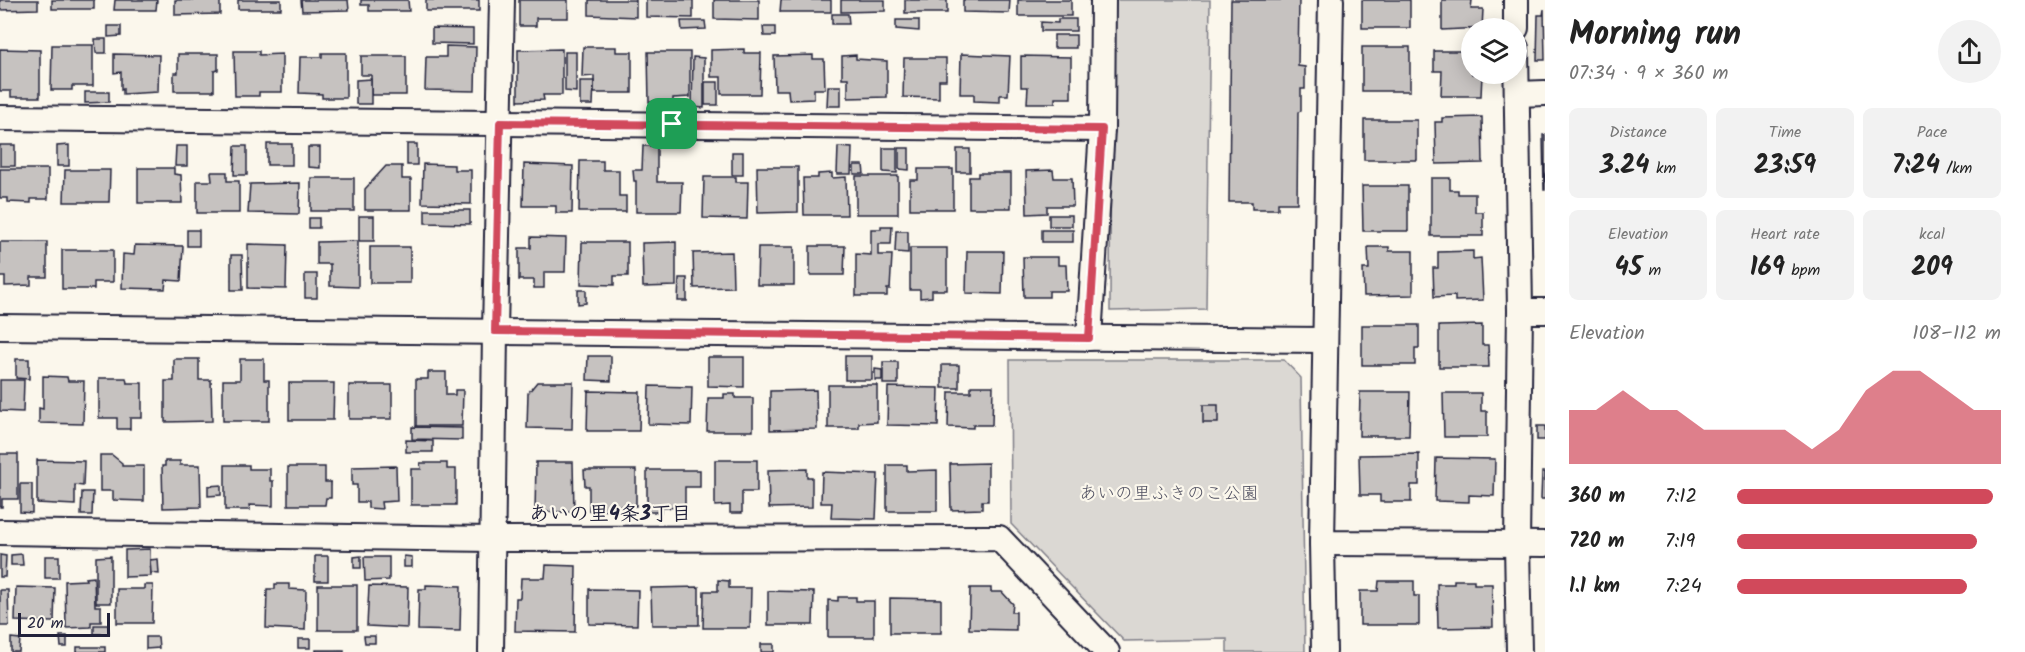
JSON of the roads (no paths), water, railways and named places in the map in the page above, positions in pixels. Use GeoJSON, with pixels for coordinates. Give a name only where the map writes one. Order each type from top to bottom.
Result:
{"type":"FeatureCollection","features":[{"type":"Feature","properties":{"kind":"street"},"geometry":{"type":"LineString","coordinates":[[491,652],[502,0]]}},
{"type":"Feature","properties":{"kind":"street"},"geometry":{"type":"LineString","coordinates":[[1089,338],[1102,129],[1102,0]]}},
{"type":"Feature","properties":{"kind":"street"},"geometry":{"type":"LineString","coordinates":[[1324,652],[1322,543],[1324,340],[1331,0]]}},
{"type":"Feature","properties":{"kind":"street"},"geometry":{"type":"LineString","coordinates":[[1516,0],[1516,18]]}},
{"type":"Feature","properties":{"kind":"street"},"geometry":{"type":"LineString","coordinates":[[1517,84],[1520,311],[1517,544],[1519,652]]}},
{"type":"Feature","properties":{"kind":"street"},"geometry":{"type":"LineString","coordinates":[[1517,94],[1545,93]]}},
{"type":"Feature","properties":{"kind":"street"},"geometry":{"type":"LineString","coordinates":[[0,118],[1102,129]]}},
{"type":"Feature","properties":{"kind":"street"},"geometry":{"type":"LineString","coordinates":[[1520,311],[1545,311]]}},
{"type":"Feature","properties":{"kind":"street"},"geometry":{"type":"LineString","coordinates":[[0,327],[1324,340]]}},
{"type":"Feature","properties":{"kind":"street"},"geometry":{"type":"LineString","coordinates":[[0,532],[492,538],[999,538],[1107,652]]}},
{"type":"Feature","properties":{"kind":"street"},"geometry":{"type":"LineString","coordinates":[[1322,543],[1545,544]]}},
{"type":"Feature","properties":{"kind":"district","name":"あいの里4条3丁目"},"geometry":{"type":"Point","coordinates":[610,515]}},
{"type":"Feature","properties":{"kind":"park label","name":"あいの里ふきのこ公園"},"geometry":{"type":"Point","coordinates":[1169,494]}}]}
